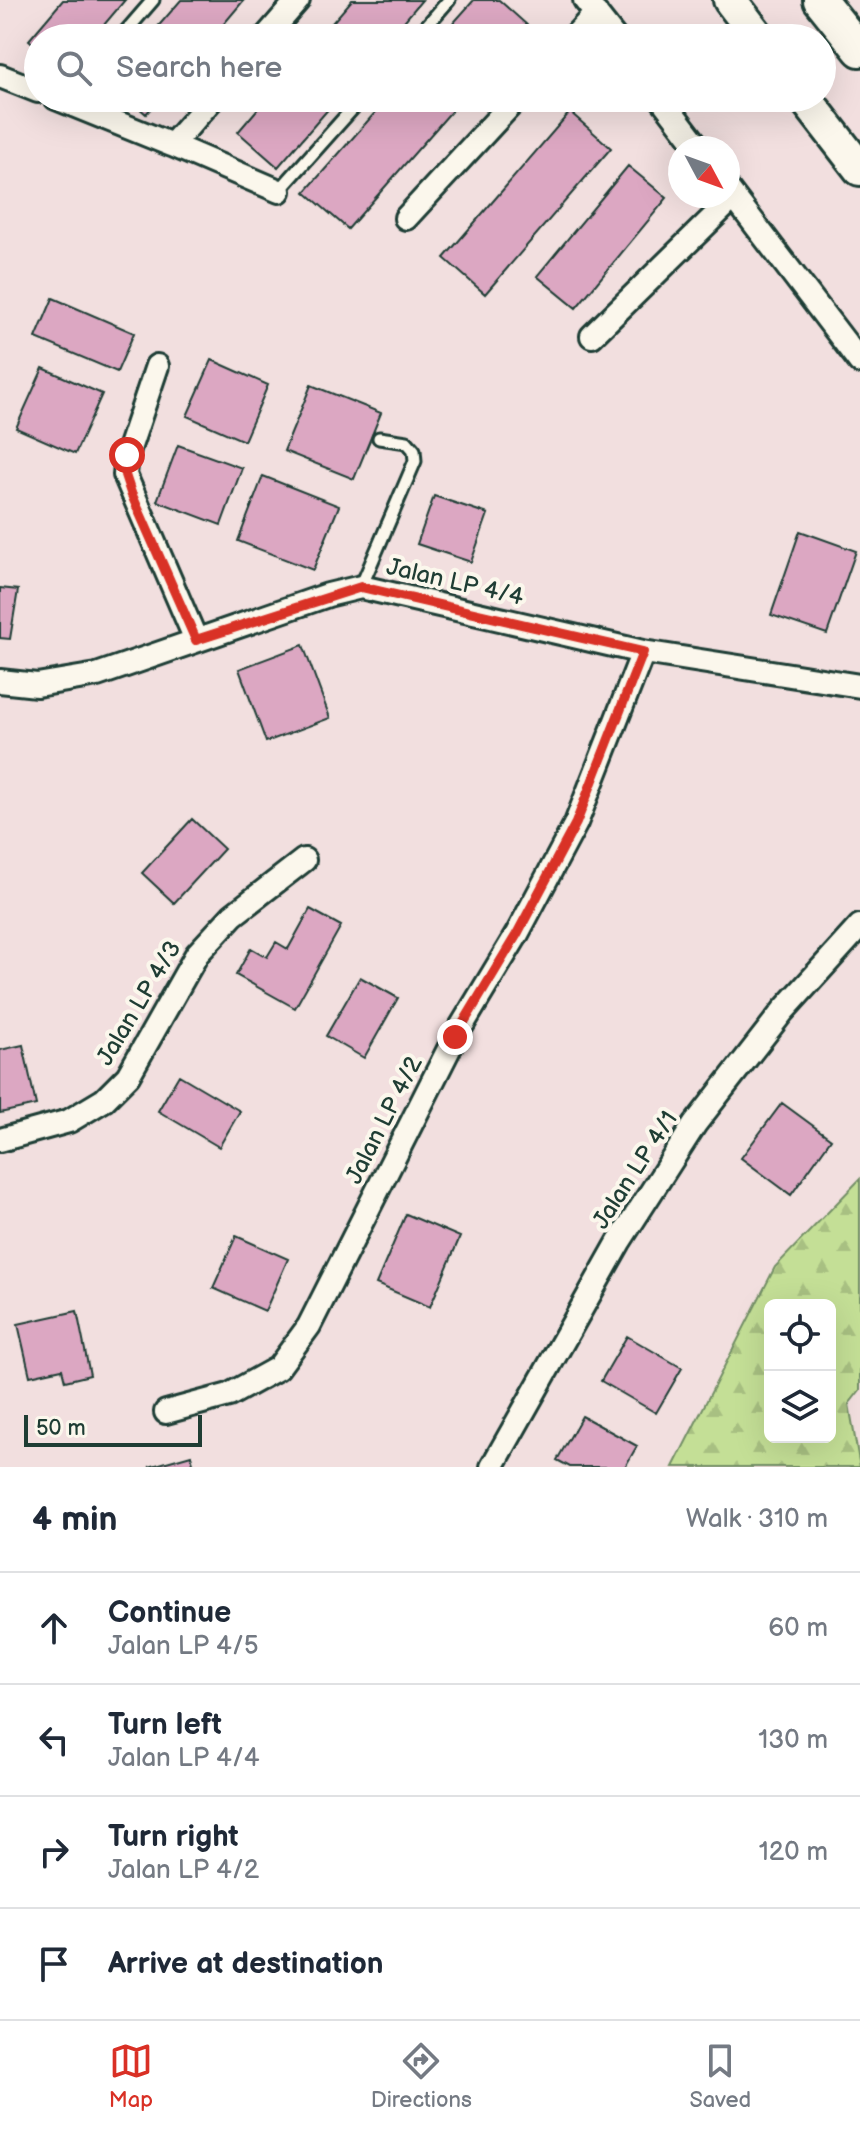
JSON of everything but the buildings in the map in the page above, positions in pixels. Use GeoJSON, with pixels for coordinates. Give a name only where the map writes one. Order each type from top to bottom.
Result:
{"type":"FeatureCollection","features":[{"type":"Feature","properties":{"kind":"main road"},"geometry":{"type":"LineString","coordinates":[[730,0],[748,24]]}},
{"type":"Feature","properties":{"kind":"main road"},"geometry":{"type":"LineString","coordinates":[[820,0],[860,50]]}},
{"type":"Feature","properties":{"kind":"main road"},"geometry":{"type":"LineString","coordinates":[[816,112],[860,169]]}},
{"type":"Feature","properties":{"kind":"street"},"geometry":{"type":"LineString","coordinates":[[277,24],[298,0]]}},
{"type":"Feature","properties":{"kind":"street"},"geometry":{"type":"LineString","coordinates":[[581,24],[591,6],[604,24]]}},
{"type":"Feature","properties":{"kind":"street"},"geometry":{"type":"LineString","coordinates":[[0,76],[24,85]]}},
{"type":"Feature","properties":{"kind":"street"},"geometry":{"type":"LineString","coordinates":[[94,112],[279,191]]}},
{"type":"Feature","properties":{"kind":"street"},"geometry":{"type":"LineString","coordinates":[[172,145],[201,112]]}},
{"type":"Feature","properties":{"kind":"street"},"geometry":{"type":"LineString","coordinates":[[406,218],[504,112]]}},
{"type":"Feature","properties":{"kind":"street"},"geometry":{"type":"LineString","coordinates":[[672,112],[690,136]]}},
{"type":"Feature","properties":{"kind":"street"},"geometry":{"type":"LineString","coordinates":[[740,205],[860,362]]}},
{"type":"Feature","properties":{"kind":"street"},"geometry":{"type":"LineString","coordinates":[[592,336],[716,208]]}},
{"type":"Feature","properties":{"kind":"street"},"geometry":{"type":"LineString","coordinates":[[157,366],[127,455],[125,475],[196,640]]}},
{"type":"Feature","properties":{"kind":"street","name":"Jalan LP 4/4"},"geometry":{"type":"LineString","coordinates":[[0,681],[37,685],[97,675],[361,587],[643,652],[860,686]]}},
{"type":"Feature","properties":{"kind":"street","name":"Jalan LP 4/2"},"geometry":{"type":"LineString","coordinates":[[166,1412],[229,1395],[278,1368],[309,1326],[455,1037],[517,934],[576,823],[643,652]]}},
{"type":"Feature","properties":{"kind":"street","name":"Jalan LP 4/3"},"geometry":{"type":"LineString","coordinates":[[0,1140],[69,1121],[104,1100],[128,1076],[197,954],[233,915],[304,860]]}},
{"type":"Feature","properties":{"kind":"street","name":"Jalan LP 4/1"},"geometry":{"type":"LineString","coordinates":[[492,1467],[619,1242],[695,1124],[783,1011],[860,926]]}},
{"type":"Feature","properties":{"kind":"lane"},"geometry":{"type":"LineString","coordinates":[[132,24],[153,0]]}},
{"type":"Feature","properties":{"kind":"lane"},"geometry":{"type":"LineString","coordinates":[[428,24],[449,0]]}},
{"type":"Feature","properties":{"kind":"lane"},"geometry":{"type":"LineString","coordinates":[[279,191],[350,112]]}},
{"type":"Feature","properties":{"kind":"lane"},"geometry":{"type":"LineString","coordinates":[[361,587],[415,461],[414,450],[407,442],[379,438]]}},
{"type":"Feature","properties":{"kind":"green space"},"geometry":{"type":"Polygon","coordinates":[[[860,1179],[860,1390],[849,1404],[860,1467],[673,1467],[775,1267],[860,1179]]]}},
{"type":"Feature","properties":{"kind":"route"},"geometry":{"type":"LineString","coordinates":[[127,455],[125,475],[131,493],[196,640],[328,595],[361,587],[643,652],[576,823],[517,934],[455,1037]]}}]}
